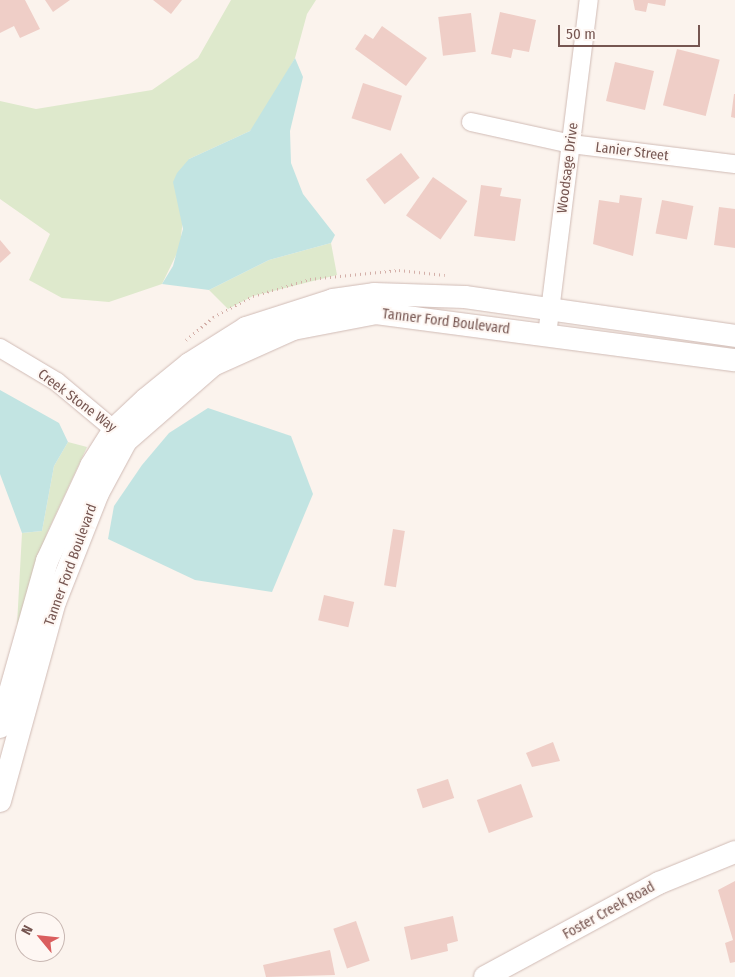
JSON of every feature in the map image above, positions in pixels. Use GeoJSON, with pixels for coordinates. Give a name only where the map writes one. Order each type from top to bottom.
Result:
{"type":"FeatureCollection","features":[{"type":"Feature","properties":{"kind":"street","name":"Woodsage Drive"},"geometry":{"type":"LineString","coordinates":[[547,335],[589,0]]}},
{"type":"Feature","properties":{"kind":"street","name":"Lanier Street"},"geometry":{"type":"LineString","coordinates":[[472,122],[571,144],[735,164]]}},
{"type":"Feature","properties":{"kind":"street","name":"Tanner Ford Boulevard"},"geometry":{"type":"LineString","coordinates":[[0,727],[47,561],[69,506],[121,434],[188,364],[246,328],[333,300],[374,294],[466,297],[735,336]]}},
{"type":"Feature","properties":{"kind":"street","name":"Tanner Ford Boulevard"},"geometry":{"type":"LineString","coordinates":[[0,801],[55,602],[121,434],[214,365],[293,329],[376,313],[735,360]]}},
{"type":"Feature","properties":{"kind":"street","name":"Creek Stone Way"},"geometry":{"type":"LineString","coordinates":[[0,348],[57,382],[121,434]]}},
{"type":"Feature","properties":{"kind":"street","name":"Foster Creek Road"},"geometry":{"type":"LineString","coordinates":[[485,977],[659,883],[735,852]]}},
{"type":"Feature","properties":{"kind":"green space"},"geometry":{"type":"Polygon","coordinates":[[[231,0],[316,0],[307,14],[295,58],[259,122],[250,131],[189,159],[180,247],[162,284],[109,302],[62,298],[29,280],[50,234],[0,199],[0,101],[36,109],[152,90],[198,58],[231,0]]]}},
{"type":"Feature","properties":{"kind":"green space"},"geometry":{"type":"Polygon","coordinates":[[[331,243],[337,275],[253,296],[228,309],[209,290],[269,260],[331,243]]]}},
{"type":"Feature","properties":{"kind":"green space"},"geometry":{"type":"Polygon","coordinates":[[[68,442],[87,447],[47,533],[17,625],[22,533],[42,531],[54,466],[68,442]]]}},
{"type":"Feature","properties":{"kind":"water"},"geometry":{"type":"Polygon","coordinates":[[[295,58],[303,77],[290,131],[291,163],[303,194],[335,235],[331,243],[269,260],[209,290],[162,284],[173,266],[183,229],[173,182],[177,173],[189,159],[250,131],[295,58]]]}},
{"type":"Feature","properties":{"kind":"water"},"geometry":{"type":"Polygon","coordinates":[[[0,390],[59,423],[68,442],[54,466],[42,531],[22,533],[0,474],[0,390]]]}},
{"type":"Feature","properties":{"kind":"water"},"geometry":{"type":"Polygon","coordinates":[[[208,408],[291,436],[313,494],[272,592],[195,580],[108,539],[114,506],[142,465],[169,433],[208,408]]]}},
{"type":"Feature","properties":{"kind":"building"},"geometry":{"type":"Polygon","coordinates":[[[0,0],[25,0],[40,29],[20,38],[14,26],[0,33],[0,0]]]}},
{"type":"Feature","properties":{"kind":"building"},"geometry":{"type":"Polygon","coordinates":[[[45,0],[70,0],[53,12],[45,0]]]}},
{"type":"Feature","properties":{"kind":"building"},"geometry":{"type":"Polygon","coordinates":[[[153,0],[182,0],[171,14],[153,0]]]}},
{"type":"Feature","properties":{"kind":"building"},"geometry":{"type":"Polygon","coordinates":[[[633,0],[666,0],[665,6],[648,3],[646,12],[635,10],[633,0]]]}},
{"type":"Feature","properties":{"kind":"building"},"geometry":{"type":"Polygon","coordinates":[[[500,12],[536,20],[529,52],[513,49],[511,58],[491,54],[500,12]]]}},
{"type":"Feature","properties":{"kind":"building"},"geometry":{"type":"Polygon","coordinates":[[[471,13],[476,52],[443,56],[438,17],[471,13]]]}},
{"type":"Feature","properties":{"kind":"building"},"geometry":{"type":"Polygon","coordinates":[[[382,26],[427,58],[406,86],[355,49],[365,34],[373,39],[382,26]]]}},
{"type":"Feature","properties":{"kind":"building"},"geometry":{"type":"Polygon","coordinates":[[[677,49],[720,60],[706,116],[663,105],[677,49]]]}},
{"type":"Feature","properties":{"kind":"building"},"geometry":{"type":"Polygon","coordinates":[[[615,62],[654,71],[645,110],[606,101],[615,62]]]}},
{"type":"Feature","properties":{"kind":"building"},"geometry":{"type":"Polygon","coordinates":[[[363,83],[402,96],[391,131],[352,118],[363,83]]]}},
{"type":"Feature","properties":{"kind":"building"},"geometry":{"type":"Polygon","coordinates":[[[735,94],[735,118],[731,117],[735,94]]]}},
{"type":"Feature","properties":{"kind":"building"},"geometry":{"type":"Polygon","coordinates":[[[401,153],[420,178],[385,204],[366,179],[401,153]]]}},
{"type":"Feature","properties":{"kind":"building"},"geometry":{"type":"Polygon","coordinates":[[[433,177],[467,201],[440,240],[406,216],[433,177]]]}},
{"type":"Feature","properties":{"kind":"building"},"geometry":{"type":"Polygon","coordinates":[[[481,185],[502,188],[500,196],[521,199],[515,241],[474,236],[481,185]]]}},
{"type":"Feature","properties":{"kind":"building"},"geometry":{"type":"Polygon","coordinates":[[[620,195],[642,198],[633,256],[593,244],[599,200],[619,203],[620,195]]]}},
{"type":"Feature","properties":{"kind":"building"},"geometry":{"type":"Polygon","coordinates":[[[662,200],[693,206],[687,239],[656,233],[662,200]]]}},
{"type":"Feature","properties":{"kind":"building"},"geometry":{"type":"Polygon","coordinates":[[[719,207],[735,209],[735,248],[714,245],[719,207]]]}},
{"type":"Feature","properties":{"kind":"building"},"geometry":{"type":"Polygon","coordinates":[[[0,240],[11,253],[0,263],[0,240]]]}},
{"type":"Feature","properties":{"kind":"building"},"geometry":{"type":"Polygon","coordinates":[[[393,529],[405,531],[396,587],[384,585],[393,529]]]}},
{"type":"Feature","properties":{"kind":"building"},"geometry":{"type":"Polygon","coordinates":[[[324,595],[354,602],[348,627],[318,620],[324,595]]]}},
{"type":"Feature","properties":{"kind":"building"},"geometry":{"type":"Polygon","coordinates":[[[553,742],[560,761],[532,767],[526,753],[553,742]]]}},
{"type":"Feature","properties":{"kind":"building"},"geometry":{"type":"Polygon","coordinates":[[[448,779],[454,798],[423,808],[417,789],[448,779]]]}},
{"type":"Feature","properties":{"kind":"building"},"geometry":{"type":"Polygon","coordinates":[[[521,784],[533,817],[489,833],[477,800],[521,784]]]}},
{"type":"Feature","properties":{"kind":"building"},"geometry":{"type":"Polygon","coordinates":[[[735,881],[735,962],[730,963],[725,943],[733,940],[718,890],[735,881]]]}},
{"type":"Feature","properties":{"kind":"building"},"geometry":{"type":"Polygon","coordinates":[[[453,916],[458,941],[447,944],[448,951],[411,960],[404,927],[453,916]]]}},
{"type":"Feature","properties":{"kind":"building"},"geometry":{"type":"Polygon","coordinates":[[[356,921],[370,961],[347,969],[333,929],[356,921]]]}},
{"type":"Feature","properties":{"kind":"building"},"geometry":{"type":"Polygon","coordinates":[[[330,950],[335,975],[266,977],[263,965],[330,950]]]}}]}
